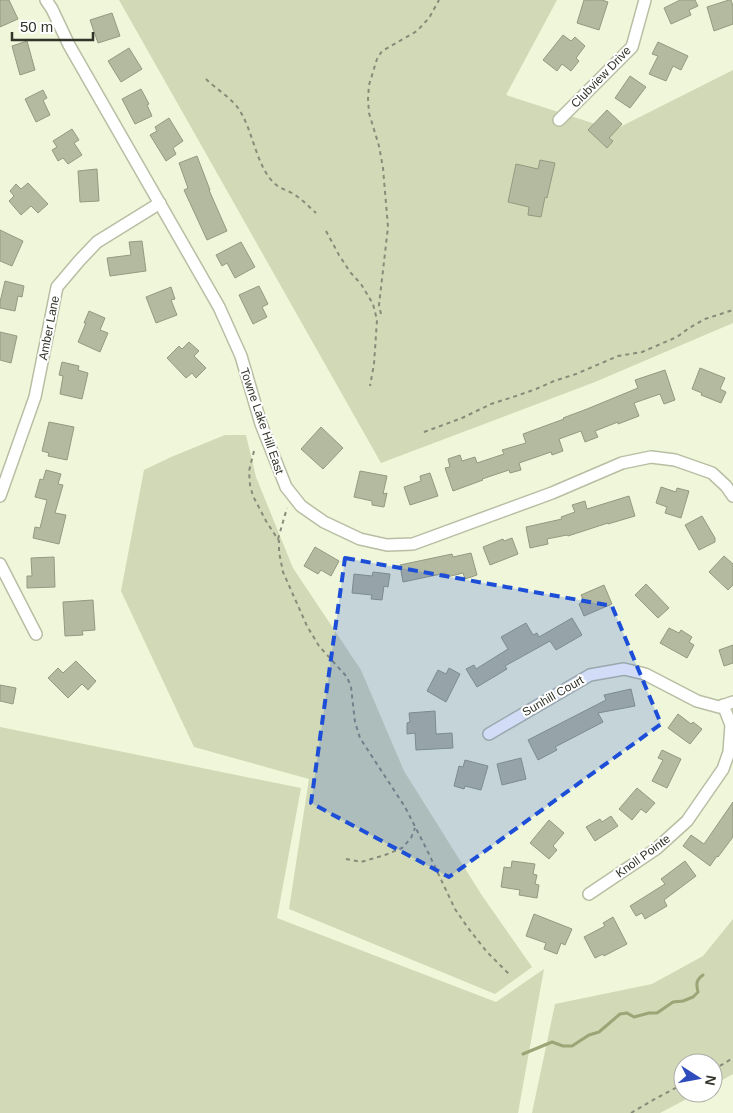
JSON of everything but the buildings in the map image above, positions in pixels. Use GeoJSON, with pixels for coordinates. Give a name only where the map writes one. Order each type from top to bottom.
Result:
{"type":"FeatureCollection","features":[{"type":"Feature","properties":{"kind":"street","name":"Towne Lake Hill East"},"geometry":{"type":"LineString","coordinates":[[46,0],[218,306],[241,356],[261,424],[286,487],[300,506],[324,522],[360,539],[387,545],[413,544],[552,493],[622,463],[651,458],[675,460],[712,473],[726,486],[733,496]]}},
{"type":"Feature","properties":{"kind":"street","name":"Clubview Drive"},"geometry":{"type":"LineString","coordinates":[[559,120],[632,48],[644,0]]}},
{"type":"Feature","properties":{"kind":"street","name":"Amber Lane"},"geometry":{"type":"LineString","coordinates":[[0,496],[35,397],[57,287],[97,242],[160,203]]}},
{"type":"Feature","properties":{"kind":"street"},"geometry":{"type":"LineString","coordinates":[[0,564],[36,634]]}},
{"type":"Feature","properties":{"kind":"street","name":"Sunhill Court"},"geometry":{"type":"LineString","coordinates":[[489,734],[590,675],[624,670],[645,674],[697,701],[719,706],[728,704]]}},
{"type":"Feature","properties":{"kind":"street","name":"Knoll Pointe"},"geometry":{"type":"LineString","coordinates":[[589,894],[656,849],[687,821],[723,769],[729,752],[731,725],[728,704]]}},
{"type":"Feature","properties":{"kind":"path"},"geometry":{"type":"LineString","coordinates":[[380,314],[381,283],[388,227],[382,161],[369,114],[369,85],[377,59],[382,51],[417,31],[429,18],[439,0]]}},
{"type":"Feature","properties":{"kind":"path"},"geometry":{"type":"LineString","coordinates":[[206,79],[234,103],[241,112],[264,168],[272,181],[282,189],[295,195],[316,213]]}},
{"type":"Feature","properties":{"kind":"path"},"geometry":{"type":"LineString","coordinates":[[326,232],[350,272],[361,284],[373,304],[377,320],[374,364],[370,386]]}},
{"type":"Feature","properties":{"kind":"path"},"geometry":{"type":"LineString","coordinates":[[424,432],[462,418],[491,404],[576,374],[618,356],[642,352],[677,337],[706,318],[733,310]]}},
{"type":"Feature","properties":{"kind":"path"},"geometry":{"type":"LineString","coordinates":[[254,451],[249,471],[251,490],[258,508],[278,539],[283,572],[307,626],[319,646],[347,677],[351,687],[355,722],[360,738],[405,807],[455,909],[487,952],[509,974]]}},
{"type":"Feature","properties":{"kind":"path"},"geometry":{"type":"LineString","coordinates":[[278,539],[288,506]]}},
{"type":"Feature","properties":{"kind":"path"},"geometry":{"type":"LineString","coordinates":[[346,860],[361,862],[402,848],[411,838],[415,827]]}},
{"type":"Feature","properties":{"kind":"path"},"geometry":{"type":"LineString","coordinates":[[631,1113],[673,1089]]}},
{"type":"Feature","properties":{"kind":"highlighted area"},"geometry":{"type":"Polygon","coordinates":[[[345,558],[612,606],[661,724],[449,877],[311,803],[345,558]]]}},
{"type":"Feature","properties":{"kind":"green space"},"geometry":{"type":"Polygon","coordinates":[[[119,0],[557,0],[506,95],[614,130],[733,70],[733,323],[595,382],[381,463],[119,0]]]}},
{"type":"Feature","properties":{"kind":"green space"},"geometry":{"type":"Polygon","coordinates":[[[225,435],[246,435],[256,477],[293,568],[361,670],[404,771],[481,894],[532,967],[495,994],[289,909],[309,779],[194,747],[121,591],[144,470],[225,435]]]}},
{"type":"Feature","properties":{"kind":"green space"},"geometry":{"type":"Polygon","coordinates":[[[0,727],[301,788],[277,918],[496,1002],[544,969],[518,1113],[0,1113],[0,727]]]}},
{"type":"Feature","properties":{"kind":"green space"},"geometry":{"type":"Polygon","coordinates":[[[733,919],[733,1074],[723,1080],[723,1053],[673,1053],[673,1103],[679,1103],[660,1113],[532,1113],[555,1004],[652,984],[703,956],[733,919]]]}},
{"type":"Feature","properties":{"kind":"waterway"},"geometry":{"type":"LineString","coordinates":[[523,1054],[552,1042],[563,1046],[572,1046],[589,1035],[599,1032],[620,1014],[627,1013],[634,1017],[657,1013],[673,1002],[693,997],[698,992],[697,982],[703,975]]}}]}
